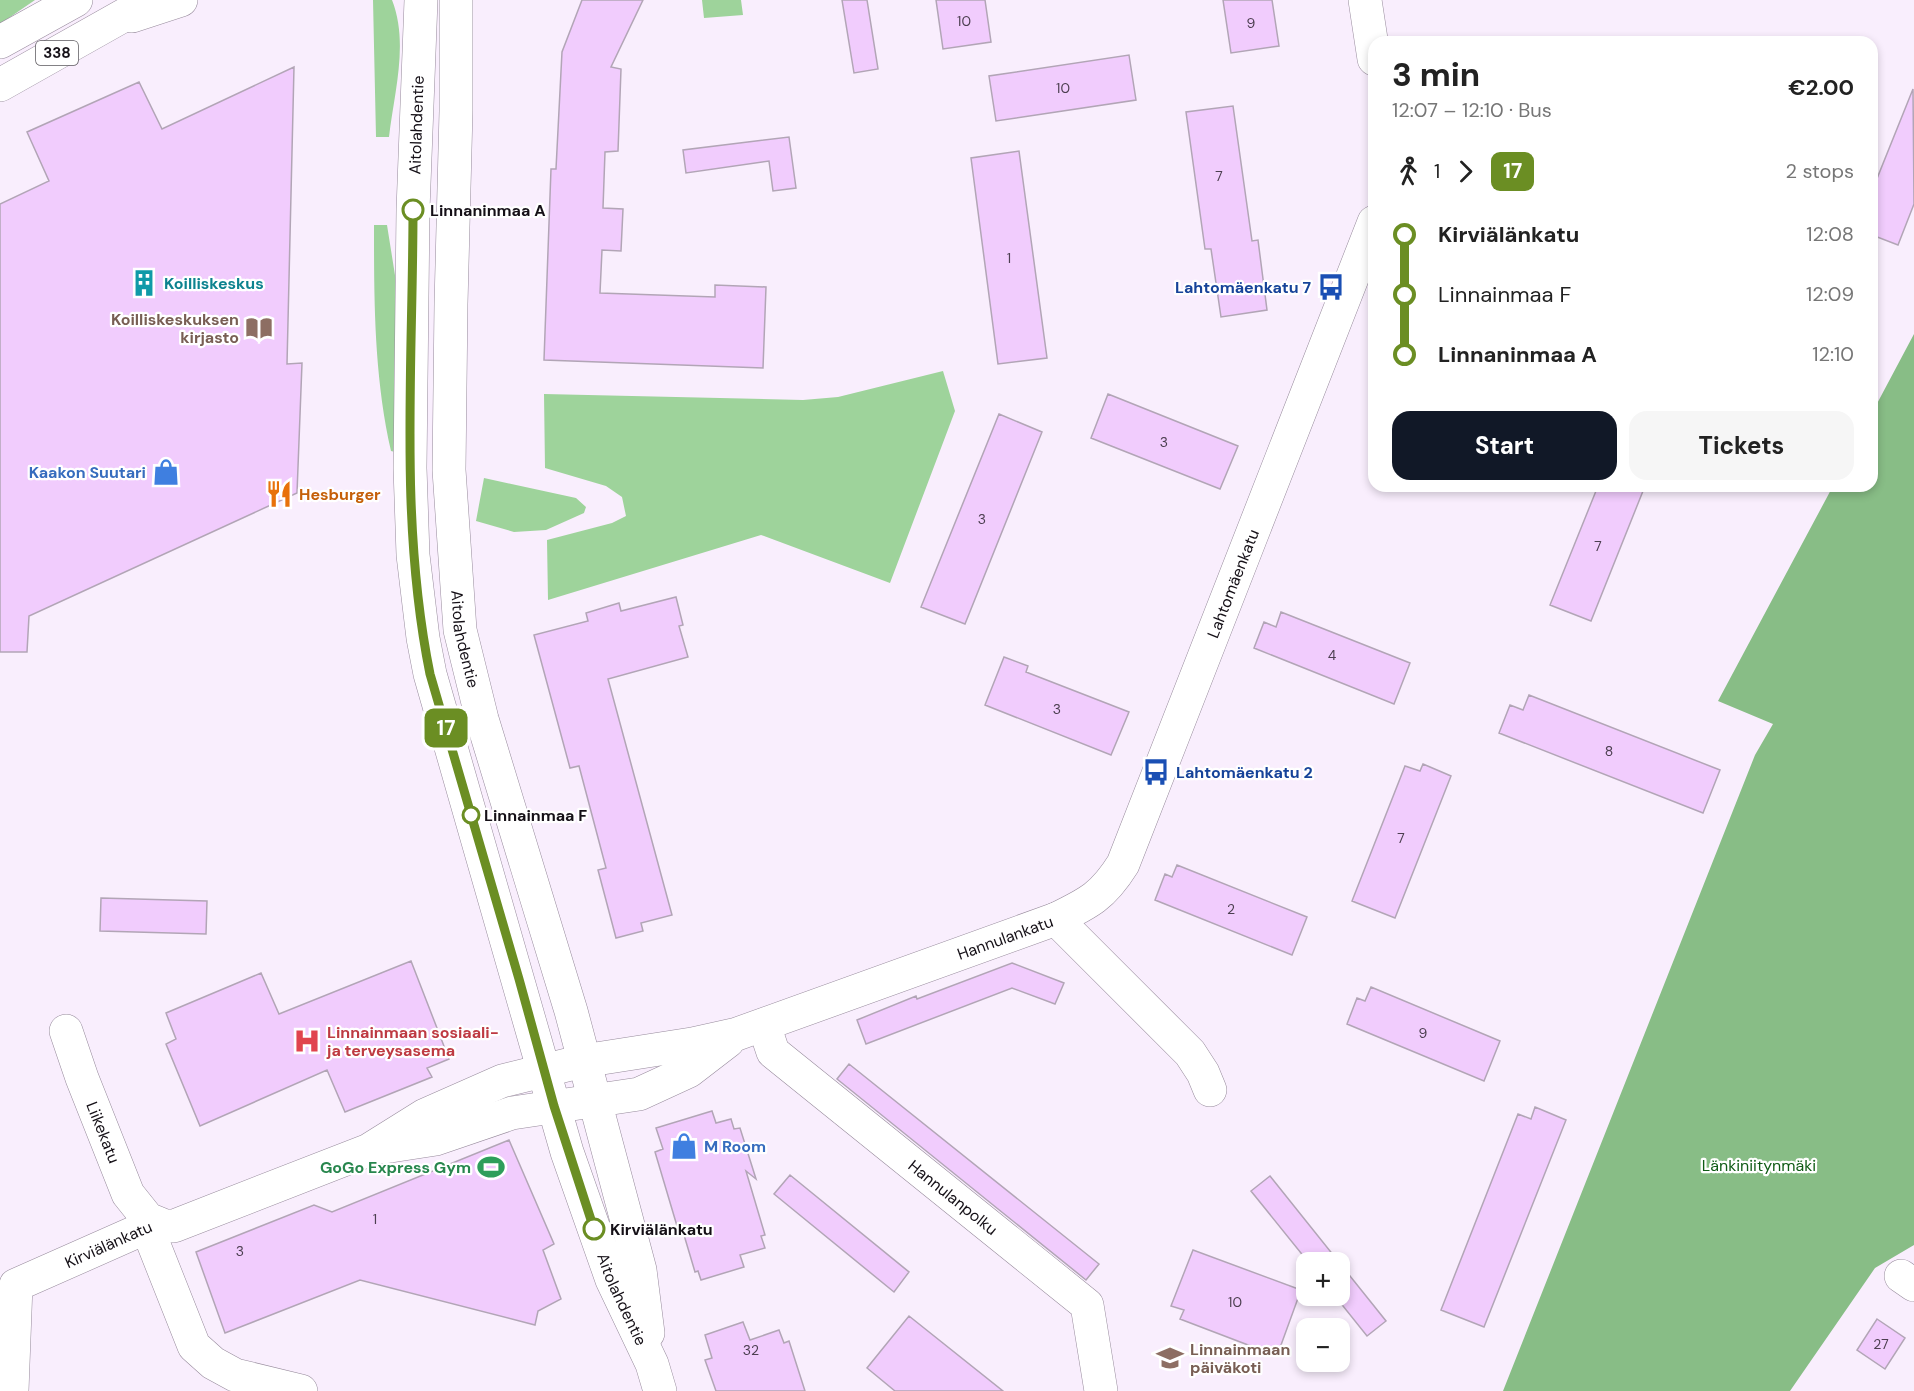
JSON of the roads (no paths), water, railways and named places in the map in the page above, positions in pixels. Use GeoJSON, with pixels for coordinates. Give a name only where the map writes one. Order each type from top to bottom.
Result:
{"type":"FeatureCollection","features":[{"type":"Feature","properties":{"kind":"street","name":"338"},"geometry":{"type":"LineString","coordinates":[[0,42],[76,0]]}},
{"type":"Feature","properties":{"kind":"street","name":"338"},"geometry":{"type":"LineString","coordinates":[[0,85],[151,0]]}},
{"type":"Feature","properties":{"kind":"street"},"geometry":{"type":"LineString","coordinates":[[113,22],[181,0]]}},
{"type":"Feature","properties":{"kind":"street"},"geometry":{"type":"LineString","coordinates":[[405,0],[420,15]]}},
{"type":"Feature","properties":{"kind":"street","name":"Aitolahdentie"},"geometry":{"type":"LineString","coordinates":[[456,0],[449,470],[460,630],[482,719],[571,1011],[640,1270],[656,1378]]}},
{"type":"Feature","properties":{"kind":"street"},"geometry":{"type":"LineString","coordinates":[[456,111],[473,29],[476,0]]}},
{"type":"Feature","properties":{"kind":"street"},"geometry":{"type":"LineString","coordinates":[[1365,0],[1370,36]]}},
{"type":"Feature","properties":{"kind":"street","name":"Aitolahdentie"},"geometry":{"type":"LineString","coordinates":[[420,15],[413,210],[410,468],[413,555],[423,638],[430,674],[567,1152],[612,1280],[656,1378]]}},
{"type":"Feature","properties":{"kind":"street","name":"Lahtomäenkatu"},"geometry":{"type":"LineString","coordinates":[[1056,919],[1093,900],[1111,883],[1123,864],[1368,237]]}},
{"type":"Feature","properties":{"kind":"street","name":"Hannulankatu"},"geometry":{"type":"LineString","coordinates":[[543,1070],[583,1061],[692,1044],[751,1030],[1056,919],[1190,1053],[1203,1073],[1210,1090]]}},
{"type":"Feature","properties":{"kind":"street","name":"Hannulankatu"},"geometry":{"type":"LineString","coordinates":[[554,1106],[639,1094],[688,1071],[751,1030]]}},
{"type":"Feature","properties":{"kind":"street","name":"Hannulanpolku"},"geometry":{"type":"LineString","coordinates":[[751,1030],[773,1052],[1087,1305],[1101,1391]]}},
{"type":"Feature","properties":{"kind":"street","name":"Liikekatu"},"geometry":{"type":"LineString","coordinates":[[66,1031],[128,1194],[142,1213],[156,1223]]}},
{"type":"Feature","properties":{"kind":"street","name":"Kirviälänkatu"},"geometry":{"type":"LineString","coordinates":[[12,1391],[16,1285],[156,1223],[165,1226],[185,1223],[369,1150],[425,1115],[502,1081],[543,1070]]}},
{"type":"Feature","properties":{"kind":"street","name":"Kirviälänkatu"},"geometry":{"type":"LineString","coordinates":[[369,1150],[436,1139],[512,1113],[554,1106]]}},
{"type":"Feature","properties":{"kind":"street"},"geometry":{"type":"LineString","coordinates":[[156,1223],[152,1240],[194,1346],[213,1364],[235,1375],[301,1391]]}},
{"type":"Feature","properties":{"kind":"place","name":"Linnaninmaa A"},"geometry":{"type":"Point","coordinates":[413,210]}},
{"type":"Feature","properties":{"kind":"place","name":"Koilliskeskus"},"geometry":{"type":"Point","coordinates":[144,283]}},
{"type":"Feature","properties":{"kind":"place","name":"Lahtomäenkatu 7"},"geometry":{"type":"Point","coordinates":[1331,287]}},
{"type":"Feature","properties":{"kind":"place","name":"Koilliskeskuksen kirjasto"},"geometry":{"type":"Point","coordinates":[259,328]}},
{"type":"Feature","properties":{"kind":"place","name":"Kaakon Suutari"},"geometry":{"type":"Point","coordinates":[166,472]}},
{"type":"Feature","properties":{"kind":"place","name":"Hesburger"},"geometry":{"type":"Point","coordinates":[279,494]}},
{"type":"Feature","properties":{"kind":"place","name":"Lahtomäenkatu 2"},"geometry":{"type":"Point","coordinates":[1156,772]}},
{"type":"Feature","properties":{"kind":"place","name":"Linnainmaa F"},"geometry":{"type":"Point","coordinates":[471,815]}},
{"type":"Feature","properties":{"kind":"place","name":"Linnainmaan sosiaali- ja terveysasema"},"geometry":{"type":"Point","coordinates":[307,1041]}},
{"type":"Feature","properties":{"kind":"place","name":"M Room"},"geometry":{"type":"Point","coordinates":[684,1146]}},
{"type":"Feature","properties":{"kind":"place","name":"GoGo Express Gym"},"geometry":{"type":"Point","coordinates":[491,1167]}},
{"type":"Feature","properties":{"kind":"place","name":"Kirviälänkatu"},"geometry":{"type":"Point","coordinates":[594,1229]}},
{"type":"Feature","properties":{"kind":"place","name":"Linnainmaan päiväkoti"},"geometry":{"type":"Point","coordinates":[1170,1358]}},
{"type":"Feature","properties":{"kind":"park label","name":"Länkiniitynmäki"},"geometry":{"type":"Point","coordinates":[1759,1165]}}]}
